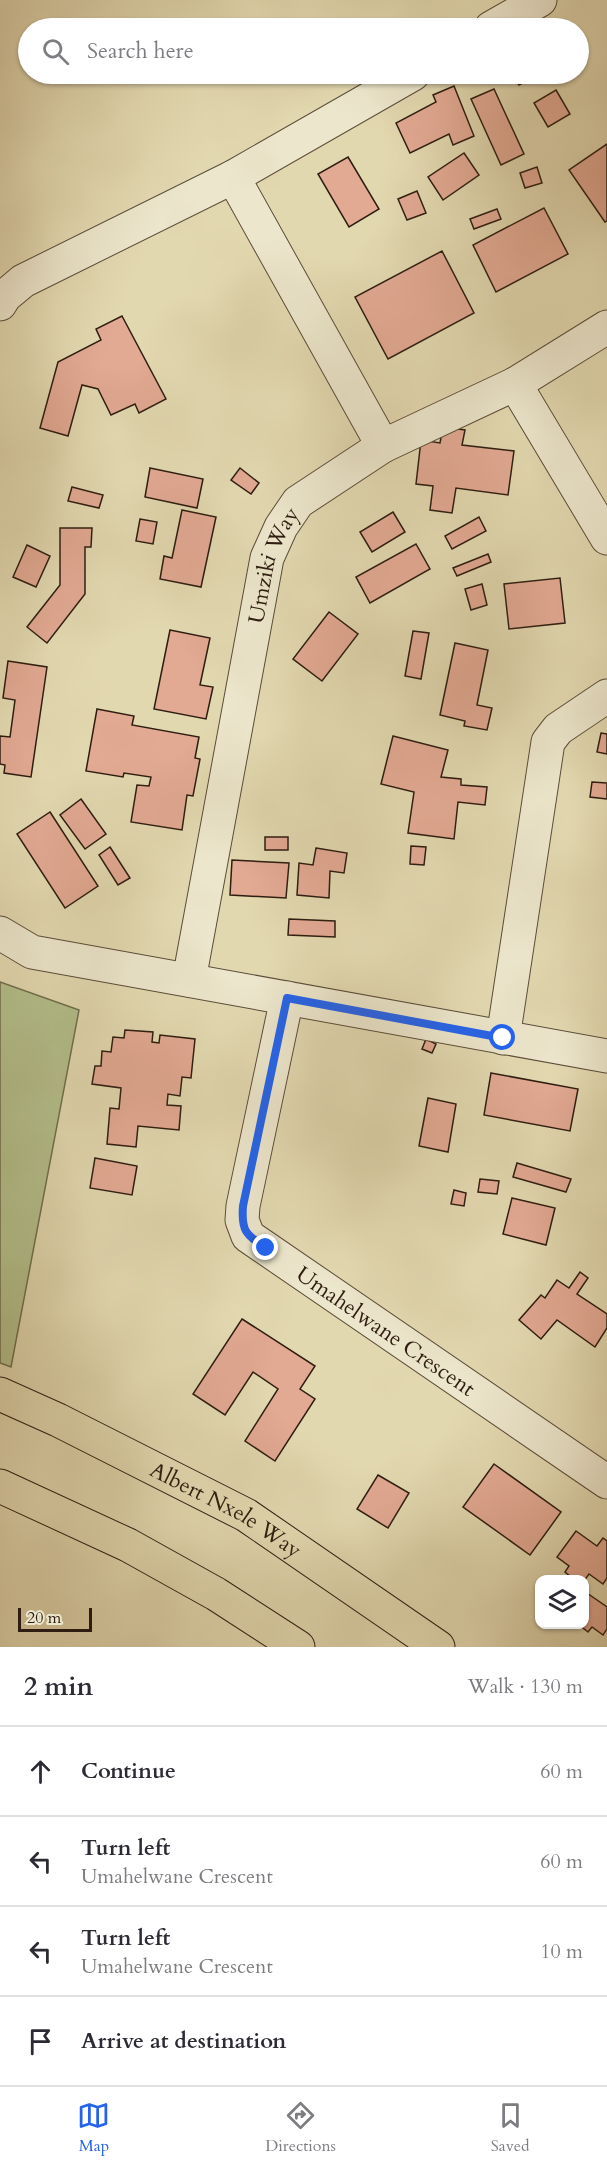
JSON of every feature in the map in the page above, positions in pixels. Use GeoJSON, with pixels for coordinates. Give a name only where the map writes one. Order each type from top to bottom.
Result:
{"type":"FeatureCollection","features":[{"type":"Feature","properties":{"kind":"main road","name":"Albert Nxele Way"},"geometry":{"type":"LineString","coordinates":[[0,1394],[58,1420],[246,1515],[438,1647]]}},
{"type":"Feature","properties":{"kind":"main road"},"geometry":{"type":"LineString","coordinates":[[0,1485],[128,1545],[216,1594],[298,1647]]}},
{"type":"Feature","properties":{"kind":"street"},"geometry":{"type":"LineString","coordinates":[[508,18],[540,0]]}},
{"type":"Feature","properties":{"kind":"street"},"geometry":{"type":"LineString","coordinates":[[0,304],[5,296],[23,281],[233,177],[396,84]]}},
{"type":"Feature","properties":{"kind":"street"},"geometry":{"type":"LineString","coordinates":[[233,177],[383,446]]}},
{"type":"Feature","properties":{"kind":"street","name":"Umziki Way"},"geometry":{"type":"LineString","coordinates":[[189,980],[267,558],[281,527],[298,502],[383,446],[515,384],[607,327]]}},
{"type":"Feature","properties":{"kind":"street"},"geometry":{"type":"LineString","coordinates":[[515,384],[607,538]]}},
{"type":"Feature","properties":{"kind":"street"},"geometry":{"type":"LineString","coordinates":[[503,1038],[548,742],[558,729],[607,696]]}},
{"type":"Feature","properties":{"kind":"street"},"geometry":{"type":"LineString","coordinates":[[0,933],[32,952],[607,1056]]}},
{"type":"Feature","properties":{"kind":"street","name":"Umahelwane Crescent"},"geometry":{"type":"LineString","coordinates":[[287,998],[243,1206],[242,1220],[248,1236],[607,1482]]}},
{"type":"Feature","properties":{"kind":"green space"},"geometry":{"type":"Polygon","coordinates":[[[0,982],[79,1010],[11,1367],[0,1363],[0,982]]]}},
{"type":"Feature","properties":{"kind":"building"},"geometry":{"type":"Polygon","coordinates":[[[454,86],[474,136],[453,145],[449,134],[410,153],[396,123],[436,102],[433,95],[454,86]]]}},
{"type":"Feature","properties":{"kind":"building"},"geometry":{"type":"Polygon","coordinates":[[[494,89],[524,154],[501,165],[471,99],[494,89]]]}},
{"type":"Feature","properties":{"kind":"building"},"geometry":{"type":"Polygon","coordinates":[[[556,90],[570,114],[548,127],[534,103],[556,90]]]}},
{"type":"Feature","properties":{"kind":"building"},"geometry":{"type":"Polygon","coordinates":[[[607,144],[607,221],[605,222],[569,170],[607,144]]]}},
{"type":"Feature","properties":{"kind":"building"},"geometry":{"type":"Polygon","coordinates":[[[464,153],[479,175],[443,200],[428,177],[464,153]]]}},
{"type":"Feature","properties":{"kind":"building"},"geometry":{"type":"Polygon","coordinates":[[[348,157],[379,209],[349,227],[318,174],[348,157]]]}},
{"type":"Feature","properties":{"kind":"building"},"geometry":{"type":"Polygon","coordinates":[[[537,167],[542,183],[525,188],[520,173],[537,167]]]}},
{"type":"Feature","properties":{"kind":"building"},"geometry":{"type":"Polygon","coordinates":[[[417,191],[426,213],[407,220],[398,199],[417,191]]]}},
{"type":"Feature","properties":{"kind":"building"},"geometry":{"type":"Polygon","coordinates":[[[544,208],[568,254],[496,292],[473,245],[544,208]]]}},
{"type":"Feature","properties":{"kind":"building"},"geometry":{"type":"Polygon","coordinates":[[[497,209],[501,219],[474,229],[470,219],[497,209]]]}},
{"type":"Feature","properties":{"kind":"building"},"geometry":{"type":"Polygon","coordinates":[[[442,251],[474,313],[388,359],[355,297],[442,251]]]}},
{"type":"Feature","properties":{"kind":"building"},"geometry":{"type":"Polygon","coordinates":[[[122,316],[166,399],[139,413],[135,404],[111,415],[98,389],[82,385],[68,436],[40,428],[58,362],[101,340],[96,329],[122,316]]]}},
{"type":"Feature","properties":{"kind":"building"},"geometry":{"type":"Polygon","coordinates":[[[443,427],[465,430],[462,445],[514,451],[508,495],[456,488],[452,513],[430,510],[433,486],[416,484],[421,440],[440,443],[443,427]]]}},
{"type":"Feature","properties":{"kind":"building"},"geometry":{"type":"Polygon","coordinates":[[[150,468],[203,479],[197,508],[145,497],[150,468]]]}},
{"type":"Feature","properties":{"kind":"building"},"geometry":{"type":"Polygon","coordinates":[[[240,468],[259,483],[251,494],[231,480],[240,468]]]}},
{"type":"Feature","properties":{"kind":"building"},"geometry":{"type":"Polygon","coordinates":[[[72,487],[103,495],[99,508],[68,501],[72,487]]]}},
{"type":"Feature","properties":{"kind":"building"},"geometry":{"type":"Polygon","coordinates":[[[182,510],[216,517],[201,587],[160,579],[164,556],[172,558],[182,510]]]}},
{"type":"Feature","properties":{"kind":"building"},"geometry":{"type":"Polygon","coordinates":[[[393,512],[405,532],[372,552],[360,532],[393,512]]]}},
{"type":"Feature","properties":{"kind":"building"},"geometry":{"type":"Polygon","coordinates":[[[479,517],[486,531],[452,549],[445,536],[479,517]]]}},
{"type":"Feature","properties":{"kind":"building"},"geometry":{"type":"Polygon","coordinates":[[[140,519],[157,522],[153,544],[136,541],[140,519]]]}},
{"type":"Feature","properties":{"kind":"building"},"geometry":{"type":"Polygon","coordinates":[[[60,528],[92,528],[91,547],[85,547],[85,594],[47,643],[27,627],[60,585],[60,528]]]}},
{"type":"Feature","properties":{"kind":"building"},"geometry":{"type":"Polygon","coordinates":[[[416,544],[430,569],[370,603],[356,577],[416,544]]]}},
{"type":"Feature","properties":{"kind":"building"},"geometry":{"type":"Polygon","coordinates":[[[27,545],[50,556],[36,587],[13,577],[27,545]]]}},
{"type":"Feature","properties":{"kind":"building"},"geometry":{"type":"Polygon","coordinates":[[[488,554],[491,562],[457,576],[453,568],[488,554]]]}},
{"type":"Feature","properties":{"kind":"building"},"geometry":{"type":"Polygon","coordinates":[[[560,578],[565,623],[509,629],[504,584],[560,578]]]}},
{"type":"Feature","properties":{"kind":"building"},"geometry":{"type":"Polygon","coordinates":[[[482,584],[487,605],[471,610],[465,589],[482,584]]]}},
{"type":"Feature","properties":{"kind":"building"},"geometry":{"type":"Polygon","coordinates":[[[329,612],[358,634],[322,681],[293,659],[329,612]]]}},
{"type":"Feature","properties":{"kind":"building"},"geometry":{"type":"Polygon","coordinates":[[[170,630],[210,638],[200,685],[213,687],[206,719],[154,709],[170,630]]]}},
{"type":"Feature","properties":{"kind":"building"},"geometry":{"type":"Polygon","coordinates":[[[413,631],[429,633],[421,679],[405,676],[413,631]]]}},
{"type":"Feature","properties":{"kind":"building"},"geometry":{"type":"Polygon","coordinates":[[[455,643],[488,650],[477,705],[492,708],[487,730],[464,726],[465,721],[440,715],[455,643]]]}},
{"type":"Feature","properties":{"kind":"building"},"geometry":{"type":"Polygon","coordinates":[[[8,661],[47,667],[31,777],[4,773],[5,765],[0,764],[0,736],[10,737],[15,700],[3,698],[8,661]]]}},
{"type":"Feature","properties":{"kind":"building"},"geometry":{"type":"Polygon","coordinates":[[[97,709],[134,716],[132,725],[199,737],[195,758],[200,759],[193,796],[187,795],[182,830],[131,822],[137,785],[149,786],[151,777],[124,773],[123,777],[86,771],[97,709]]]}},
{"type":"Feature","properties":{"kind":"building"},"geometry":{"type":"Polygon","coordinates":[[[601,733],[607,734],[607,754],[597,752],[601,733]]]}},
{"type":"Feature","properties":{"kind":"building"},"geometry":{"type":"Polygon","coordinates":[[[393,736],[448,750],[441,777],[461,779],[461,785],[487,787],[485,805],[458,802],[454,839],[408,833],[414,792],[381,784],[393,736]]]}},
{"type":"Feature","properties":{"kind":"building"},"geometry":{"type":"Polygon","coordinates":[[[592,782],[607,783],[607,799],[590,797],[592,782]]]}},
{"type":"Feature","properties":{"kind":"building"},"geometry":{"type":"Polygon","coordinates":[[[81,799],[106,834],[85,849],[60,815],[81,799]]]}},
{"type":"Feature","properties":{"kind":"building"},"geometry":{"type":"Polygon","coordinates":[[[50,812],[98,886],[65,908],[17,834],[50,812]]]}},
{"type":"Feature","properties":{"kind":"building"},"geometry":{"type":"Polygon","coordinates":[[[265,837],[288,837],[288,850],[265,850],[265,837]]]}},
{"type":"Feature","properties":{"kind":"building"},"geometry":{"type":"Polygon","coordinates":[[[411,846],[426,847],[424,865],[410,864],[411,846]]]}},
{"type":"Feature","properties":{"kind":"building"},"geometry":{"type":"Polygon","coordinates":[[[110,847],[130,878],[118,885],[99,855],[110,847]]]}},
{"type":"Feature","properties":{"kind":"building"},"geometry":{"type":"Polygon","coordinates":[[[316,848],[347,853],[344,873],[330,871],[329,898],[297,895],[299,863],[313,865],[316,848]]]}},
{"type":"Feature","properties":{"kind":"building"},"geometry":{"type":"Polygon","coordinates":[[[232,860],[289,863],[286,898],[230,895],[232,860]]]}},
{"type":"Feature","properties":{"kind":"building"},"geometry":{"type":"Polygon","coordinates":[[[289,919],[335,921],[335,937],[288,935],[289,919]]]}},
{"type":"Feature","properties":{"kind":"building"},"geometry":{"type":"Polygon","coordinates":[[[125,1030],[153,1032],[152,1042],[159,1043],[160,1035],[195,1039],[191,1078],[182,1077],[180,1096],[168,1094],[167,1105],[181,1106],[179,1130],[138,1126],[136,1147],[107,1144],[110,1108],[119,1109],[121,1088],[92,1084],[95,1066],[101,1066],[102,1051],[111,1052],[113,1037],[124,1038],[125,1030]]]}},
{"type":"Feature","properties":{"kind":"building"},"geometry":{"type":"Polygon","coordinates":[[[426,1039],[436,1044],[432,1053],[422,1049],[426,1039]]]}},
{"type":"Feature","properties":{"kind":"building"},"geometry":{"type":"Polygon","coordinates":[[[491,1073],[578,1089],[570,1131],[484,1115],[491,1073]]]}},
{"type":"Feature","properties":{"kind":"building"},"geometry":{"type":"Polygon","coordinates":[[[428,1098],[456,1104],[448,1152],[419,1146],[428,1098]]]}},
{"type":"Feature","properties":{"kind":"building"},"geometry":{"type":"Polygon","coordinates":[[[95,1158],[137,1166],[132,1195],[90,1188],[95,1158]]]}},
{"type":"Feature","properties":{"kind":"building"},"geometry":{"type":"Polygon","coordinates":[[[517,1163],[571,1179],[566,1192],[513,1177],[517,1163]]]}},
{"type":"Feature","properties":{"kind":"building"},"geometry":{"type":"Polygon","coordinates":[[[480,1179],[499,1181],[497,1194],[478,1192],[480,1179]]]}},
{"type":"Feature","properties":{"kind":"building"},"geometry":{"type":"Polygon","coordinates":[[[454,1190],[466,1193],[464,1206],[451,1204],[454,1190]]]}},
{"type":"Feature","properties":{"kind":"building"},"geometry":{"type":"Polygon","coordinates":[[[512,1198],[555,1208],[546,1245],[503,1234],[512,1198]]]}},
{"type":"Feature","properties":{"kind":"building"},"geometry":{"type":"Polygon","coordinates":[[[580,1272],[588,1278],[577,1294],[607,1314],[607,1328],[595,1347],[557,1320],[541,1339],[519,1320],[541,1295],[545,1298],[557,1280],[569,1288],[580,1272]]]}},
{"type":"Feature","properties":{"kind":"building"},"geometry":{"type":"Polygon","coordinates":[[[242,1319],[315,1366],[300,1389],[315,1399],[275,1461],[245,1441],[278,1389],[253,1372],[225,1415],[193,1394],[242,1319]]]}},
{"type":"Feature","properties":{"kind":"building"},"geometry":{"type":"Polygon","coordinates":[[[494,1464],[561,1512],[530,1555],[463,1507],[494,1464]]]}},
{"type":"Feature","properties":{"kind":"building"},"geometry":{"type":"Polygon","coordinates":[[[378,1475],[409,1493],[388,1528],[357,1509],[378,1475]]]}},
{"type":"Feature","properties":{"kind":"building"},"geometry":{"type":"Polygon","coordinates":[[[576,1531],[597,1546],[603,1538],[607,1541],[607,1578],[603,1584],[589,1574],[569,1575],[565,1572],[569,1566],[557,1557],[576,1531]]]}},
{"type":"Feature","properties":{"kind":"building"},"geometry":{"type":"Polygon","coordinates":[[[589,1594],[607,1607],[607,1629],[603,1635],[592,1627],[588,1632],[584,1629],[589,1629],[589,1594]]]}},
{"type":"Feature","properties":{"kind":"route"},"geometry":{"type":"LineString","coordinates":[[266,1248],[248,1236],[243,1228],[243,1206],[287,998],[503,1038]]}}]}
